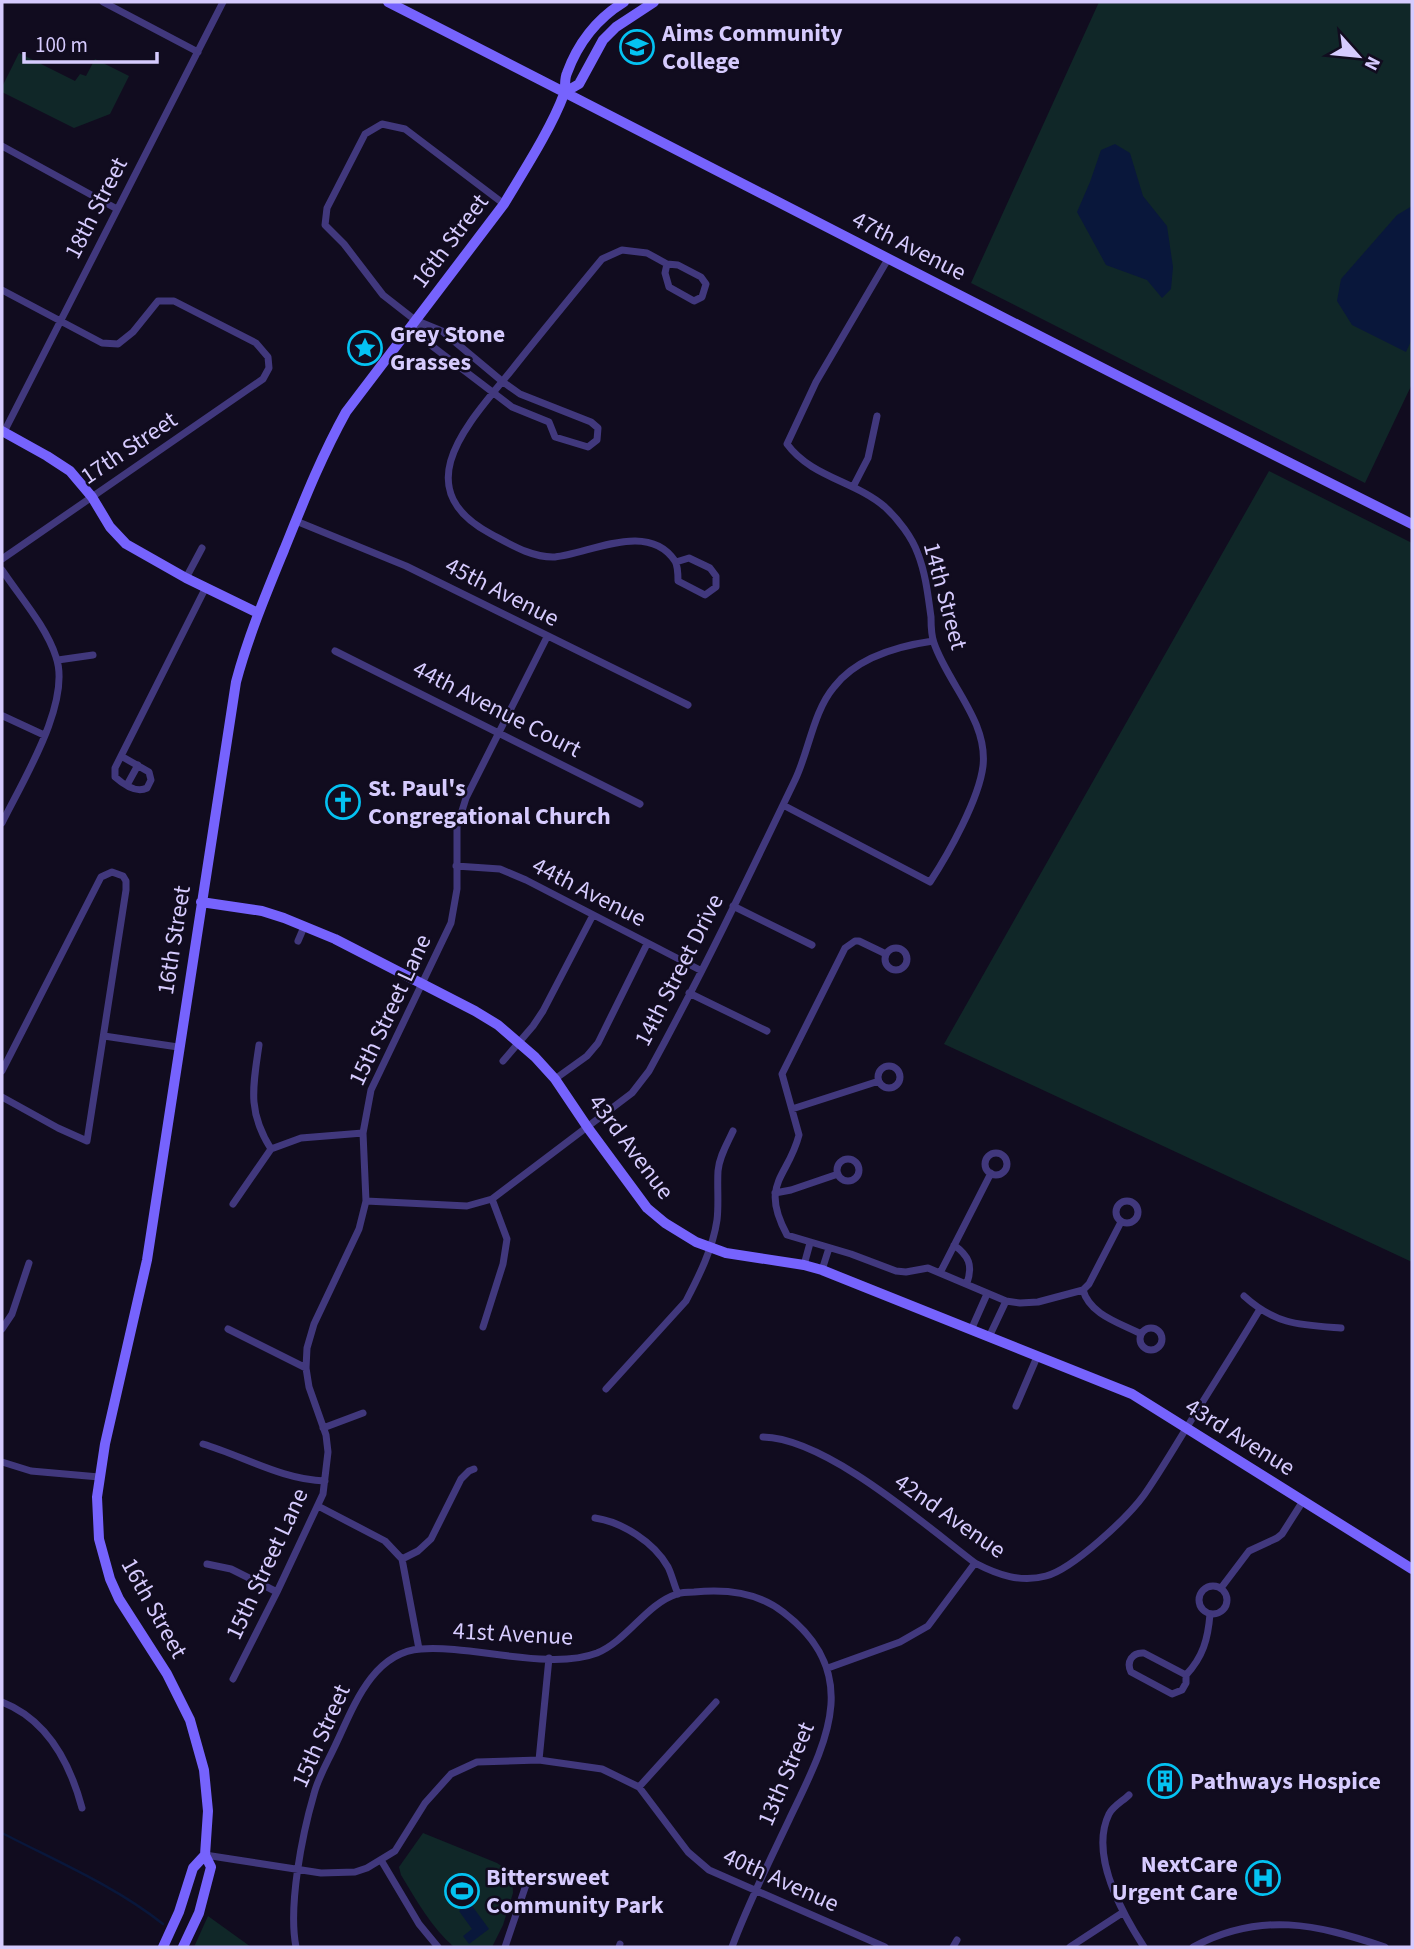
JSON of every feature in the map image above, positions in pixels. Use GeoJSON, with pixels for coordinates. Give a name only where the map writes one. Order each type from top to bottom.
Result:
{"type":"FeatureCollection","features":[{"type":"Feature","properties":{"kind":"main road","name":"47th Avenue"},"geometry":{"type":"LineString","coordinates":[[388,2],[1412,524]]}},
{"type":"Feature","properties":{"kind":"main road"},"geometry":{"type":"LineString","coordinates":[[565,92],[566,75],[586,36],[607,12],[624,2]]}},
{"type":"Feature","properties":{"kind":"main road"},"geometry":{"type":"LineString","coordinates":[[565,92],[579,84],[603,40],[615,27],[654,2]]}},
{"type":"Feature","properties":{"kind":"main road","name":"16th Street"},"geometry":{"type":"LineString","coordinates":[[183,1947],[203,1899],[211,1867],[205,1855],[208,1801],[198,1746],[190,1720],[178,1696],[119,1599],[110,1579],[99,1539],[97,1519],[99,1477],[147,1260],[236,682],[258,613],[332,438],[346,412],[504,204],[522,176],[565,92]]}},
{"type":"Feature","properties":{"kind":"main road"},"geometry":{"type":"LineString","coordinates":[[3,432],[60,464],[81,483],[110,527],[126,544],[186,578],[258,613]]}},
{"type":"Feature","properties":{"kind":"main road","name":"43rd Avenue"},"geometry":{"type":"LineString","coordinates":[[201,902],[261,911],[335,939],[475,1011],[519,1041],[555,1079],[647,1208],[682,1235],[726,1253],[822,1270],[1132,1394],[1412,1569]]}},
{"type":"Feature","properties":{"kind":"main road","name":"16th Street"},"geometry":{"type":"LineString","coordinates":[[163,1947],[179,1912],[193,1867],[205,1855]]}},
{"type":"Feature","properties":{"kind":"street"},"geometry":{"type":"LineString","coordinates":[[103,2],[198,52]]}},
{"type":"Feature","properties":{"kind":"street"},"geometry":{"type":"LineString","coordinates":[[121,11],[126,2]]}},
{"type":"Feature","properties":{"kind":"street","name":"18th Street"},"geometry":{"type":"LineString","coordinates":[[3,432],[223,2]]}},
{"type":"Feature","properties":{"kind":"street"},"geometry":{"type":"LineString","coordinates":[[504,204],[405,129],[382,124],[365,134],[327,208],[325,225],[344,244],[383,295],[415,320],[442,331],[520,394],[591,422],[598,428],[597,440],[587,447],[555,437],[549,422],[555,408]]}},
{"type":"Feature","properties":{"kind":"street"},"geometry":{"type":"LineString","coordinates":[[2,146],[117,209]]}},
{"type":"Feature","properties":{"kind":"street"},"geometry":{"type":"LineString","coordinates":[[667,264],[665,273],[669,287],[694,301],[702,297],[706,284],[701,277],[647,253],[622,250],[602,259],[494,392],[454,448],[447,472],[452,498],[460,512],[472,524],[537,556],[556,557],[630,541],[653,545],[665,551],[676,562],[678,581],[705,595],[716,587],[716,576],[710,568],[688,558],[676,562]]}},
{"type":"Feature","properties":{"kind":"street","name":"14th Street"},"geometry":{"type":"LineString","coordinates":[[783,805],[930,882],[979,785],[983,763],[982,741],[933,641],[927,587],[918,552],[908,534],[885,507],[797,457],[787,444],[816,382],[888,259]]}},
{"type":"Feature","properties":{"kind":"street"},"geometry":{"type":"LineString","coordinates":[[2,290],[60,322]]}},
{"type":"Feature","properties":{"kind":"street","name":"17th Street"},"geometry":{"type":"LineString","coordinates":[[2,559],[263,379],[269,368],[268,356],[256,344],[174,301],[158,302],[133,332],[118,344],[102,343],[60,322]]}},
{"type":"Feature","properties":{"kind":"street"},"geometry":{"type":"LineString","coordinates":[[415,320],[432,346],[512,407],[549,422]]}},
{"type":"Feature","properties":{"kind":"street"},"geometry":{"type":"LineString","coordinates":[[853,487],[868,458],[877,416]]}},
{"type":"Feature","properties":{"kind":"street","name":"45th Avenue"},"geometry":{"type":"LineString","coordinates":[[296,521],[407,566],[688,705]]}},
{"type":"Feature","properties":{"kind":"street"},"geometry":{"type":"LineString","coordinates":[[186,578],[202,548]]}},
{"type":"Feature","properties":{"kind":"street"},"geometry":{"type":"LineString","coordinates":[[2,570],[51,643],[58,660],[60,688],[44,735],[2,823]]}},
{"type":"Feature","properties":{"kind":"street"},"geometry":{"type":"LineString","coordinates":[[121,756],[149,772],[150,784],[140,791],[118,780],[114,773],[121,756],[206,587]]}},
{"type":"Feature","properties":{"kind":"street","name":"15th Street Lane"},"geometry":{"type":"LineString","coordinates":[[233,1679],[318,1506],[325,1481],[328,1452],[309,1387],[307,1348],[314,1324],[359,1229],[366,1200],[363,1133],[371,1090],[451,923],[457,889],[459,817],[466,798],[547,637]]}},
{"type":"Feature","properties":{"kind":"street","name":"14th Street Drive"},"geometry":{"type":"LineString","coordinates":[[366,1200],[459,1206],[492,1199],[632,1093],[649,1071],[733,906],[800,769],[822,708],[834,687],[860,663],[884,653],[933,641]]}},
{"type":"Feature","properties":{"kind":"street","name":"44th Avenue Court"},"geometry":{"type":"LineString","coordinates":[[335,651],[640,804]]}},
{"type":"Feature","properties":{"kind":"street"},"geometry":{"type":"LineString","coordinates":[[58,660],[93,655]]}},
{"type":"Feature","properties":{"kind":"street"},"geometry":{"type":"LineString","coordinates":[[3,716],[44,735]]}},
{"type":"Feature","properties":{"kind":"street"},"geometry":{"type":"LineString","coordinates":[[127,785],[138,765]]}},
{"type":"Feature","properties":{"kind":"street","name":"44th Avenue"},"geometry":{"type":"LineString","coordinates":[[456,866],[500,869],[700,970]]}},
{"type":"Feature","properties":{"kind":"street"},"geometry":{"type":"LineString","coordinates":[[2,1071],[97,885],[102,877],[113,872],[123,876],[127,890],[87,1141],[2,1097]]}},
{"type":"Feature","properties":{"kind":"street"},"geometry":{"type":"LineString","coordinates":[[733,906],[812,945]]}},
{"type":"Feature","properties":{"kind":"street"},"geometry":{"type":"LineString","coordinates":[[503,1061],[543,1012],[593,915]]}},
{"type":"Feature","properties":{"kind":"street"},"geometry":{"type":"LineString","coordinates":[[298,941],[304,927]]}},
{"type":"Feature","properties":{"kind":"street"},"geometry":{"type":"LineString","coordinates":[[886,954],[859,941],[845,948],[782,1074],[799,1135],[778,1178],[775,1193],[787,1235],[896,1271],[912,1272],[928,1268],[987,1294],[1020,1303],[1038,1302],[1083,1290],[1089,1284],[1121,1222]]}},
{"type":"Feature","properties":{"kind":"street"},"geometry":{"type":"LineString","coordinates":[[555,1079],[587,1056],[598,1042],[647,944]]}},
{"type":"Feature","properties":{"kind":"street"},"geometry":{"type":"LineString","coordinates":[[689,993],[767,1031]]}},
{"type":"Feature","properties":{"kind":"street"},"geometry":{"type":"LineString","coordinates":[[104,1036],[178,1047]]}},
{"type":"Feature","properties":{"kind":"street"},"geometry":{"type":"LineString","coordinates":[[259,1045],[254,1106],[261,1133],[271,1149]]}},
{"type":"Feature","properties":{"kind":"street"},"geometry":{"type":"LineString","coordinates":[[792,1109],[879,1081]]}},
{"type":"Feature","properties":{"kind":"street"},"geometry":{"type":"LineString","coordinates":[[606,1389],[686,1301],[710,1248],[717,1223],[718,1171],[733,1131]]}},
{"type":"Feature","properties":{"kind":"street"},"geometry":{"type":"LineString","coordinates":[[233,1203],[271,1149],[301,1138],[363,1133]]}},
{"type":"Feature","properties":{"kind":"street"},"geometry":{"type":"LineString","coordinates":[[940,1273],[991,1173]]}},
{"type":"Feature","properties":{"kind":"street"},"geometry":{"type":"LineString","coordinates":[[775,1193],[838,1174]]}},
{"type":"Feature","properties":{"kind":"street"},"geometry":{"type":"LineString","coordinates":[[483,1327],[508,1239],[492,1199]]}},
{"type":"Feature","properties":{"kind":"street"},"geometry":{"type":"LineString","coordinates":[[804,1265],[810,1242]]}},
{"type":"Feature","properties":{"kind":"street"},"geometry":{"type":"LineString","coordinates":[[954,1245],[964,1253],[970,1264],[967,1283]]}},
{"type":"Feature","properties":{"kind":"street"},"geometry":{"type":"LineString","coordinates":[[822,1270],[829,1248]]}},
{"type":"Feature","properties":{"kind":"street"},"geometry":{"type":"LineString","coordinates":[[2,1329],[12,1314],[29,1263]]}},
{"type":"Feature","properties":{"kind":"street"},"geometry":{"type":"LineString","coordinates":[[1083,1290],[1086,1300],[1096,1310],[1141,1334]]}},
{"type":"Feature","properties":{"kind":"street"},"geometry":{"type":"LineString","coordinates":[[971,1330],[987,1294]]}},
{"type":"Feature","properties":{"kind":"street"},"geometry":{"type":"LineString","coordinates":[[1244,1296],[1260,1310],[1287,1323],[1341,1328]]}},
{"type":"Feature","properties":{"kind":"street"},"geometry":{"type":"LineString","coordinates":[[989,1338],[1006,1301]]}},
{"type":"Feature","properties":{"kind":"street","name":"42nd Avenue"},"geometry":{"type":"LineString","coordinates":[[763,1437],[796,1443],[860,1477],[975,1563],[1005,1577],[1048,1576],[1067,1566],[1134,1507],[1260,1310]]}},
{"type":"Feature","properties":{"kind":"street"},"geometry":{"type":"LineString","coordinates":[[228,1329],[306,1368]]}},
{"type":"Feature","properties":{"kind":"street"},"geometry":{"type":"LineString","coordinates":[[1016,1406],[1037,1357]]}},
{"type":"Feature","properties":{"kind":"street"},"geometry":{"type":"LineString","coordinates":[[323,1428],[363,1413]]}},
{"type":"Feature","properties":{"kind":"street"},"geometry":{"type":"LineString","coordinates":[[203,1444],[288,1475],[308,1481],[325,1481]]}},
{"type":"Feature","properties":{"kind":"street"},"geometry":{"type":"LineString","coordinates":[[2,1462],[31,1471],[99,1477]]}},
{"type":"Feature","properties":{"kind":"street"},"geometry":{"type":"LineString","coordinates":[[318,1506],[385,1541],[402,1559],[418,1551],[431,1539],[461,1479],[474,1469]]}},
{"type":"Feature","properties":{"kind":"street"},"geometry":{"type":"LineString","coordinates":[[1221,1588],[1249,1551],[1282,1534],[1303,1501]]}},
{"type":"Feature","properties":{"kind":"street"},"geometry":{"type":"LineString","coordinates":[[595,1518],[606,1520],[647,1542],[659,1553],[669,1569],[677,1594],[734,1591],[767,1602],[797,1622],[828,1668],[900,1643],[928,1626],[975,1563]]}},
{"type":"Feature","properties":{"kind":"street","name":"41st Avenue"},"geometry":{"type":"LineString","coordinates":[[402,1559],[419,1648],[575,1658],[601,1651],[677,1594]]}},
{"type":"Feature","properties":{"kind":"street"},"geometry":{"type":"LineString","coordinates":[[207,1564],[231,1569],[278,1592]]}},
{"type":"Feature","properties":{"kind":"street"},"geometry":{"type":"LineString","coordinates":[[1208,1586],[1221,1588],[1227,1596],[1226,1605],[1220,1612],[1210,1614],[1200,1606],[1199,1597],[1208,1586]]}},
{"type":"Feature","properties":{"kind":"street"},"geometry":{"type":"LineString","coordinates":[[1185,1675],[1196,1664],[1204,1648],[1208,1638],[1210,1614]]}},
{"type":"Feature","properties":{"kind":"street","name":"15th Street"},"geometry":{"type":"LineString","coordinates":[[296,1947],[293,1926],[299,1869],[314,1791],[366,1684],[379,1668],[419,1648]]}},
{"type":"Feature","properties":{"kind":"street"},"geometry":{"type":"LineString","coordinates":[[1144,1653],[1185,1675],[1186,1683],[1182,1690],[1172,1694],[1134,1675],[1129,1662],[1133,1655],[1144,1653]]}},
{"type":"Feature","properties":{"kind":"street"},"geometry":{"type":"LineString","coordinates":[[540,1760],[549,1658]]}},
{"type":"Feature","properties":{"kind":"street","name":"13th Street"},"geometry":{"type":"LineString","coordinates":[[732,1947],[820,1756],[828,1732],[831,1702],[828,1668]]}},
{"type":"Feature","properties":{"kind":"street"},"geometry":{"type":"LineString","coordinates":[[2,1702],[37,1725],[50,1738],[69,1768],[82,1808]]}},
{"type":"Feature","properties":{"kind":"street"},"geometry":{"type":"LineString","coordinates":[[639,1787],[716,1702]]}},
{"type":"Feature","properties":{"kind":"street","name":"40th Avenue"},"geometry":{"type":"LineString","coordinates":[[205,1855],[340,1873],[367,1868],[395,1851],[425,1803],[451,1774],[477,1762],[540,1760],[602,1769],[639,1787],[699,1863],[729,1880],[885,1947]]}},
{"type":"Feature","properties":{"kind":"street"},"geometry":{"type":"LineString","coordinates":[[1129,1795],[1110,1811],[1104,1829],[1106,1863],[1122,1913],[1144,1947]]}},
{"type":"Feature","properties":{"kind":"street"},"geometry":{"type":"LineString","coordinates":[[381,1860],[419,1924],[439,1947]]}},
{"type":"Feature","properties":{"kind":"street"},"geometry":{"type":"LineString","coordinates":[[505,1947],[528,1879]]}},
{"type":"Feature","properties":{"kind":"street"},"geometry":{"type":"LineString","coordinates":[[1070,1947],[1122,1913]]}},
{"type":"Feature","properties":{"kind":"street"},"geometry":{"type":"LineString","coordinates":[[1193,1947],[1236,1928],[1279,1923],[1337,1931],[1385,1947]]}},
{"type":"Feature","properties":{"kind":"green space"},"geometry":{"type":"Polygon","coordinates":[[[1099,2],[1412,2],[1412,384],[1365,483],[971,283],[1099,2]]]}},
{"type":"Feature","properties":{"kind":"green space"},"geometry":{"type":"Polygon","coordinates":[[[19,53],[75,81],[80,74],[86,76],[95,59],[129,76],[110,114],[74,128],[2,92],[19,53]]]}},
{"type":"Feature","properties":{"kind":"green space"},"geometry":{"type":"Polygon","coordinates":[[[1269,471],[1412,543],[1412,1262],[944,1044],[1269,471]]]}},
{"type":"Feature","properties":{"kind":"green space","name":"Bittersweet Community Park"},"geometry":{"type":"Polygon","coordinates":[[[423,1833],[497,1863],[512,1873],[513,1893],[503,1925],[492,1947],[454,1947],[431,1922],[401,1875],[399,1867],[423,1833]]]}},
{"type":"Feature","properties":{"kind":"green space"},"geometry":{"type":"Polygon","coordinates":[[[208,1916],[251,1947],[194,1947],[208,1916]]]}},
{"type":"Feature","properties":{"kind":"water"},"geometry":{"type":"Polygon","coordinates":[[[1115,144],[1130,153],[1143,196],[1167,226],[1173,267],[1171,289],[1162,298],[1147,280],[1106,265],[1077,212],[1101,150],[1115,144]]]}},
{"type":"Feature","properties":{"kind":"water"},"geometry":{"type":"Polygon","coordinates":[[[1412,206],[1412,339],[1406,352],[1352,325],[1337,301],[1341,279],[1397,215],[1412,206]]]}},
{"type":"Feature","properties":{"kind":"water"},"geometry":{"type":"Polygon","coordinates":[[[470,1903],[489,1929],[469,1944],[463,1936],[472,1929],[459,1911],[470,1903]]]}},
{"type":"Feature","properties":{"kind":"waterway"},"geometry":{"type":"LineString","coordinates":[[2,1833],[105,1886],[163,1924]]}},
{"type":"Feature","properties":{"kind":"place","name":"Aims Community College"},"geometry":{"type":"Point","coordinates":[637,47]}},
{"type":"Feature","properties":{"kind":"place","name":"Grey Stone Grasses"},"geometry":{"type":"Point","coordinates":[365,348]}},
{"type":"Feature","properties":{"kind":"place","name":"St. Paul's Congregational Church"},"geometry":{"type":"Point","coordinates":[343,802]}},
{"type":"Feature","properties":{"kind":"place","name":"Pathways Hospice"},"geometry":{"type":"Point","coordinates":[1165,1781]}},
{"type":"Feature","properties":{"kind":"place","name":"NextCare Urgent Care"},"geometry":{"type":"Point","coordinates":[1263,1878]}},
{"type":"Feature","properties":{"kind":"place","name":"Bittersweet Community Park"},"geometry":{"type":"Point","coordinates":[462,1891]}}]}
